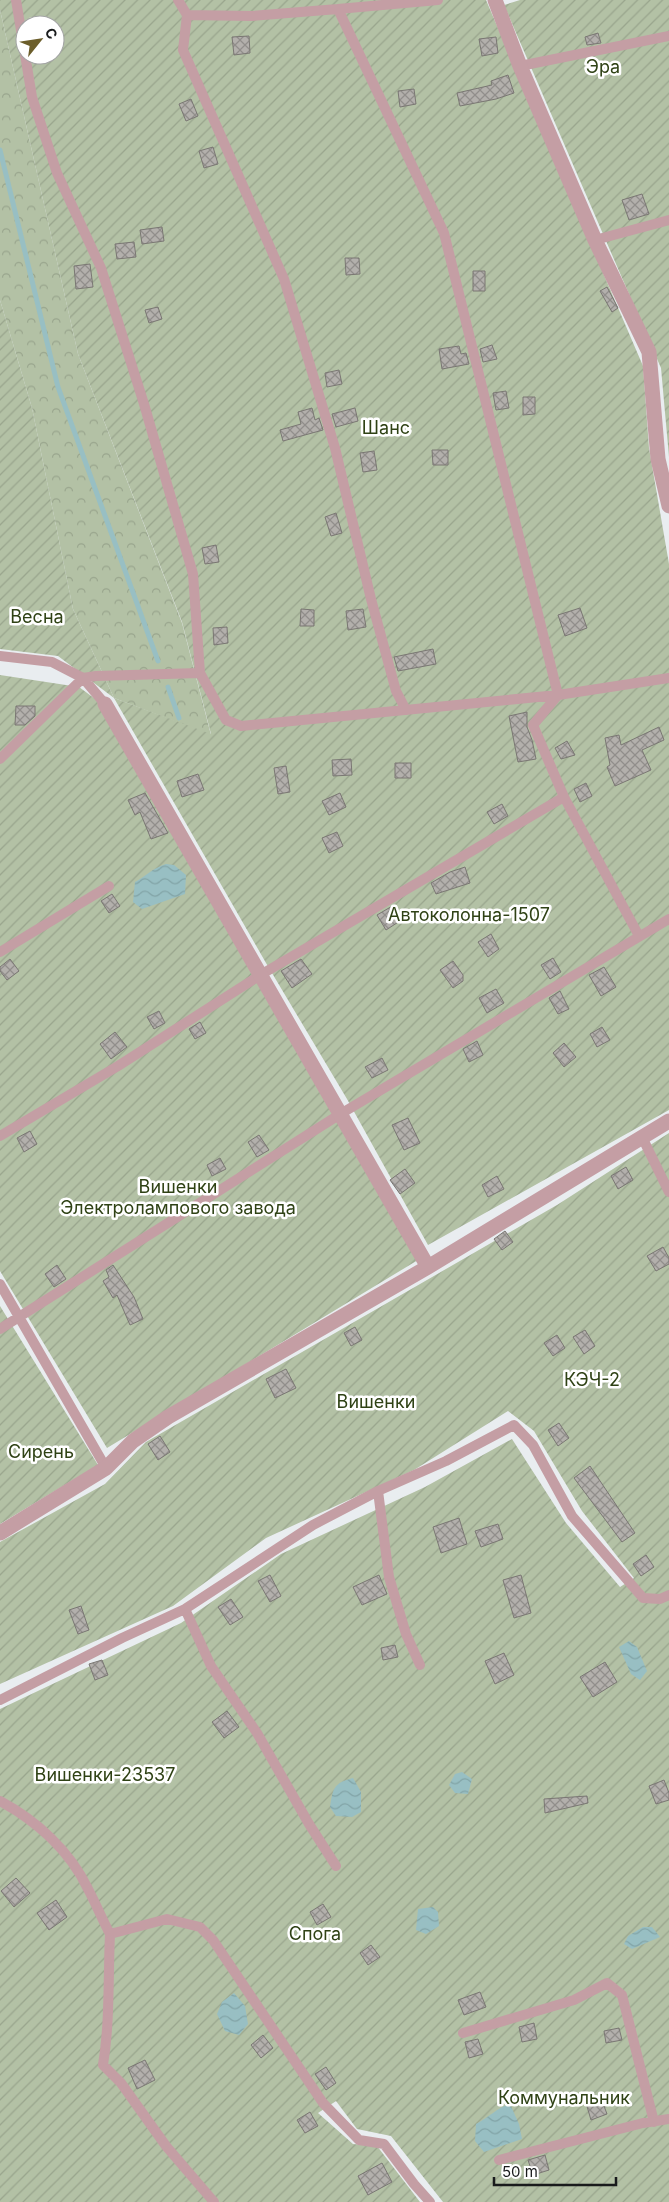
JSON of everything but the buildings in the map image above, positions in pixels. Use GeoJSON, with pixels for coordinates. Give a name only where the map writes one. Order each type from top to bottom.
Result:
{"type":"FeatureCollection","features":[{"type":"Feature","properties":{"kind":"street"},"geometry":{"type":"LineString","coordinates":[[495,0],[520,66],[595,240],[649,352],[658,459],[669,506]]}},
{"type":"Feature","properties":{"kind":"street"},"geometry":{"type":"LineString","coordinates":[[105,704],[342,1113],[428,1267]]}},
{"type":"Feature","properties":{"kind":"street"},"geometry":{"type":"LineString","coordinates":[[0,1533],[106,1468],[133,1441],[168,1417],[428,1267],[669,1121]]}},
{"type":"Feature","properties":{"kind":"lane"},"geometry":{"type":"LineString","coordinates":[[16,0],[32,98],[57,173],[101,268],[144,404],[193,574],[200,673],[226,720],[242,726],[558,694],[669,678]]}},
{"type":"Feature","properties":{"kind":"lane"},"geometry":{"type":"LineString","coordinates":[[178,0],[187,15],[183,50],[284,279],[335,448],[371,599],[396,691],[406,710]]}},
{"type":"Feature","properties":{"kind":"lane"},"geometry":{"type":"LineString","coordinates":[[187,15],[252,16],[438,0]]}},
{"type":"Feature","properties":{"kind":"lane"},"geometry":{"type":"LineString","coordinates":[[338,9],[444,233],[558,694]]}},
{"type":"Feature","properties":{"kind":"lane"},"geometry":{"type":"LineString","coordinates":[[520,66],[669,36]]}},
{"type":"Feature","properties":{"kind":"lane"},"geometry":{"type":"LineString","coordinates":[[595,240],[669,220]]}},
{"type":"Feature","properties":{"kind":"lane"},"geometry":{"type":"LineString","coordinates":[[0,656],[52,662],[83,678],[105,704]]}},
{"type":"Feature","properties":{"kind":"lane"},"geometry":{"type":"LineString","coordinates":[[0,759],[83,678],[200,673]]}},
{"type":"Feature","properties":{"kind":"lane"},"geometry":{"type":"LineString","coordinates":[[558,694],[533,725],[564,797],[639,936]]}},
{"type":"Feature","properties":{"kind":"lane"},"geometry":{"type":"LineString","coordinates":[[0,1136],[118,1066],[262,974],[564,797]]}},
{"type":"Feature","properties":{"kind":"lane"},"geometry":{"type":"LineString","coordinates":[[0,952],[109,886]]}},
{"type":"Feature","properties":{"kind":"lane"},"geometry":{"type":"LineString","coordinates":[[0,1328],[342,1113],[669,919]]}},
{"type":"Feature","properties":{"kind":"lane"},"geometry":{"type":"LineString","coordinates":[[642,1137],[669,1192]]}},
{"type":"Feature","properties":{"kind":"lane"},"geometry":{"type":"LineString","coordinates":[[0,1284],[106,1468]]}},
{"type":"Feature","properties":{"kind":"lane"},"geometry":{"type":"LineString","coordinates":[[0,1700],[122,1638],[185,1609],[313,1525],[378,1491],[446,1461],[514,1425],[533,1445],[572,1516],[643,1598],[660,1599],[669,1595]]}},
{"type":"Feature","properties":{"kind":"lane"},"geometry":{"type":"LineString","coordinates":[[378,1491],[389,1577],[406,1634],[420,1665]]}},
{"type":"Feature","properties":{"kind":"lane"},"geometry":{"type":"LineString","coordinates":[[185,1609],[212,1666],[256,1734],[336,1866]]}},
{"type":"Feature","properties":{"kind":"lane"},"geometry":{"type":"LineString","coordinates":[[0,1801],[16,1809],[57,1842],[88,1887],[110,1934],[107,2006],[108,2036],[103,2065],[121,2083],[166,2146],[214,2202]]}},
{"type":"Feature","properties":{"kind":"lane"},"geometry":{"type":"LineString","coordinates":[[110,1934],[167,1919],[200,1927],[213,1940],[323,2103],[359,2140],[384,2144],[430,2202]]}},
{"type":"Feature","properties":{"kind":"lane"},"geometry":{"type":"LineString","coordinates":[[463,2033],[574,2000],[607,1983],[622,1995],[654,2122]]}},
{"type":"Feature","properties":{"kind":"lane"},"geometry":{"type":"LineString","coordinates":[[499,2160],[669,2120]]}},
{"type":"Feature","properties":{"kind":"green space","name":"Шанс"},"geometry":{"type":"Polygon","coordinates":[[[0,0],[486,0],[643,366],[649,448],[669,564],[669,1110],[428,1245],[347,1099],[266,963],[114,698],[211,734],[182,622],[78,354],[0,10],[0,0]]]}},
{"type":"Feature","properties":{"kind":"green space","name":"Эра"},"geometry":{"type":"Polygon","coordinates":[[[520,0],[669,0],[669,457],[661,368],[504,5],[520,0]]]}},
{"type":"Feature","properties":{"kind":"green space"},"geometry":{"type":"Polygon","coordinates":[[[0,10],[78,354],[182,623],[211,735],[114,698],[73,609],[32,408],[0,300],[0,10]]]}},
{"type":"Feature","properties":{"kind":"green space","name":"Весна"},"geometry":{"type":"Polygon","coordinates":[[[0,300],[32,408],[73,609],[114,698],[58,656],[0,649],[0,300]]]}},
{"type":"Feature","properties":{"kind":"green space","name":"Вишенки Электролампового завода"},"geometry":{"type":"Polygon","coordinates":[[[0,675],[79,687],[102,704],[418,1260],[107,1448],[0,1271],[0,675]]]}},
{"type":"Feature","properties":{"kind":"green space"},"geometry":{"type":"Polygon","coordinates":[[[669,1133],[669,2202],[443,2202],[391,2136],[357,2129],[336,2101],[318,2113],[353,2144],[377,2146],[420,2202],[0,2202],[0,1709],[181,1623],[281,1554],[425,1487],[512,1439],[566,1523],[620,1587],[634,1578],[582,1511],[534,1431],[508,1411],[414,1470],[266,1538],[173,1606],[0,1684],[0,1542],[105,1484],[146,1442],[557,1205],[669,1133]]]}},
{"type":"Feature","properties":{"kind":"green space","name":"Сирень"},"geometry":{"type":"Polygon","coordinates":[[[0,1306],[98,1465],[0,1524],[0,1306]]]}},
{"type":"Feature","properties":{"kind":"water"},"geometry":{"type":"Polygon","coordinates":[[[166,864],[174,865],[186,875],[185,894],[142,909],[133,902],[135,882],[166,864]]]}},
{"type":"Feature","properties":{"kind":"water"},"geometry":{"type":"Polygon","coordinates":[[[629,1641],[637,1647],[647,1671],[640,1680],[631,1674],[619,1647],[629,1641]]]}},
{"type":"Feature","properties":{"kind":"water"},"geometry":{"type":"Polygon","coordinates":[[[462,1772],[472,1779],[468,1794],[455,1793],[449,1785],[455,1774],[462,1772]]]}},
{"type":"Feature","properties":{"kind":"water"},"geometry":{"type":"Polygon","coordinates":[[[353,1778],[361,1792],[361,1812],[352,1817],[336,1816],[330,1807],[333,1791],[341,1782],[353,1778]]]}},
{"type":"Feature","properties":{"kind":"water"},"geometry":{"type":"Polygon","coordinates":[[[433,1907],[438,1912],[439,1926],[426,1934],[416,1930],[418,1909],[433,1907]]]}},
{"type":"Feature","properties":{"kind":"water"},"geometry":{"type":"Polygon","coordinates":[[[643,1927],[652,1927],[660,1937],[632,1949],[624,1944],[628,1936],[643,1927]]]}},
{"type":"Feature","properties":{"kind":"water"},"geometry":{"type":"Polygon","coordinates":[[[234,1993],[245,2006],[248,2024],[239,2035],[225,2031],[217,2014],[222,2002],[234,1993]]]}},
{"type":"Feature","properties":{"kind":"water"},"geometry":{"type":"Polygon","coordinates":[[[510,2104],[519,2124],[522,2139],[484,2152],[475,2141],[476,2124],[510,2104]]]}},
{"type":"Feature","properties":{"kind":"waterway"},"geometry":{"type":"LineString","coordinates":[[0,150],[58,387],[158,661]]}},
{"type":"Feature","properties":{"kind":"waterway"},"geometry":{"type":"LineString","coordinates":[[168,687],[179,718]]}},
{"type":"Feature","properties":{"kind":"park label","name":"Автоколонна-1507"},"geometry":{"type":"Point","coordinates":[469,914]}},
{"type":"Feature","properties":{"kind":"park label","name":"КЭЧ-2"},"geometry":{"type":"Point","coordinates":[592,1379]}},
{"type":"Feature","properties":{"kind":"park label","name":"Вишенки"},"geometry":{"type":"Point","coordinates":[376,1401]}},
{"type":"Feature","properties":{"kind":"park label","name":"Вишенки-23537"},"geometry":{"type":"Point","coordinates":[105,1774]}},
{"type":"Feature","properties":{"kind":"park label","name":"Спога"},"geometry":{"type":"Point","coordinates":[315,1933]}},
{"type":"Feature","properties":{"kind":"park label","name":"Коммунальник"},"geometry":{"type":"Point","coordinates":[564,2097]}}]}
